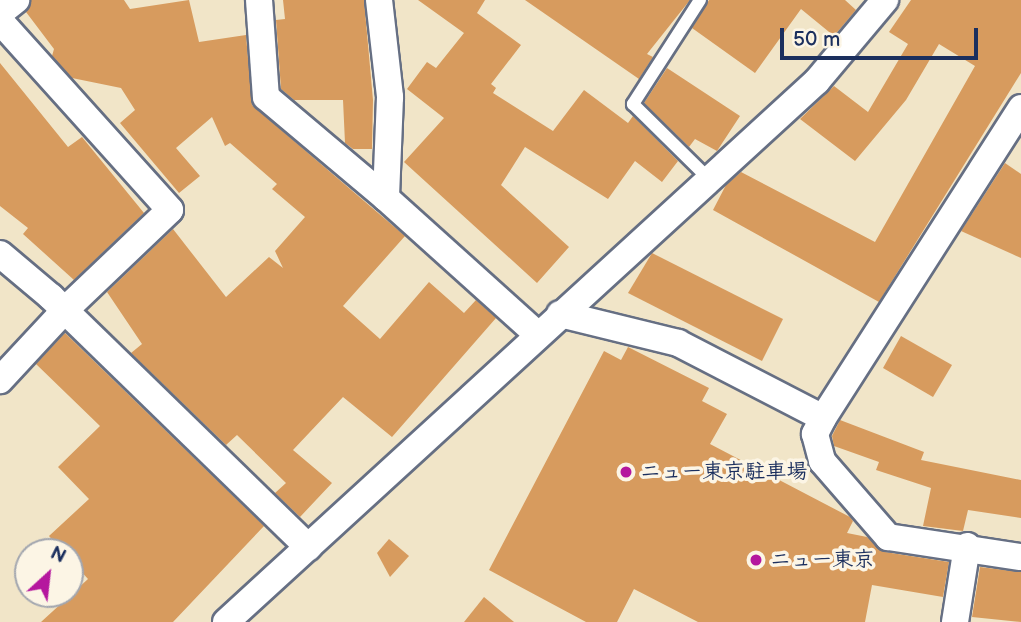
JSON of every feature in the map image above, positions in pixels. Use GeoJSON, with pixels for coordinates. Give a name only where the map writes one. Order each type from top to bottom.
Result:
{"type":"FeatureCollection","features":[{"type":"Feature","properties":{"kind":"street"},"geometry":{"type":"LineString","coordinates":[[0,13],[16,0]]}},
{"type":"Feature","properties":{"kind":"street"},"geometry":{"type":"LineString","coordinates":[[259,0],[267,97],[386,198],[538,335]]}},
{"type":"Feature","properties":{"kind":"street"},"geometry":{"type":"LineString","coordinates":[[379,0],[390,97],[386,198]]}},
{"type":"Feature","properties":{"kind":"street"},"geometry":{"type":"LineString","coordinates":[[226,622],[817,81],[885,0]]}},
{"type":"Feature","properties":{"kind":"street"},"geometry":{"type":"LineString","coordinates":[[0,21],[170,210],[65,310],[0,380]]}},
{"type":"Feature","properties":{"kind":"street"},"geometry":{"type":"LineString","coordinates":[[1021,108],[815,434],[822,461],[888,537],[967,546],[1021,557]]}},
{"type":"Feature","properties":{"kind":"street"},"geometry":{"type":"LineString","coordinates":[[0,254],[65,310],[308,547]]}},
{"type":"Feature","properties":{"kind":"street"},"geometry":{"type":"LineString","coordinates":[[560,314],[678,343],[823,418]]}},
{"type":"Feature","properties":{"kind":"street"},"geometry":{"type":"LineString","coordinates":[[955,622],[967,546]]}},
{"type":"Feature","properties":{"kind":"lane"},"geometry":{"type":"LineString","coordinates":[[700,0],[633,104],[708,178]]}},
{"type":"Feature","properties":{"kind":"building"},"geometry":{"type":"Polygon","coordinates":[[[31,0],[124,0],[130,9],[189,0],[199,42],[246,35],[252,105],[405,236],[343,306],[380,339],[429,282],[464,313],[476,300],[496,318],[392,437],[343,397],[293,450],[332,483],[300,517],[275,493],[286,483],[237,435],[226,445],[131,353],[142,344],[107,292],[173,229],[226,297],[269,257],[283,268],[275,251],[305,217],[272,189],[277,184],[230,143],[225,146],[212,117],[176,148],[200,176],[179,193],[120,123],[135,110],[121,88],[72,78],[52,56],[54,49],[26,12],[31,0]]]}},
{"type":"Feature","properties":{"kind":"building"},"geometry":{"type":"Polygon","coordinates":[[[283,0],[364,0],[373,100],[372,149],[353,149],[345,143],[343,100],[294,100],[281,89],[276,20],[285,19],[283,0]]]}},
{"type":"Feature","properties":{"kind":"building"},"geometry":{"type":"Polygon","coordinates":[[[418,0],[485,0],[477,13],[521,45],[491,84],[496,88],[493,93],[553,131],[584,90],[628,123],[633,116],[678,161],[662,182],[635,161],[608,199],[525,147],[501,185],[569,247],[537,283],[404,162],[444,118],[407,89],[427,62],[436,68],[464,33],[418,0]]]}},
{"type":"Feature","properties":{"kind":"building"},"geometry":{"type":"Polygon","coordinates":[[[525,0],[690,0],[647,54],[653,57],[639,79],[525,0]]]}},
{"type":"Feature","properties":{"kind":"building"},"geometry":{"type":"Polygon","coordinates":[[[709,0],[845,0],[856,10],[834,36],[801,9],[755,73],[692,28],[709,0]]]}},
{"type":"Feature","properties":{"kind":"building"},"geometry":{"type":"Polygon","coordinates":[[[911,0],[1021,0],[1021,73],[879,302],[713,210],[726,185],[741,172],[875,242],[975,66],[939,44],[906,100],[855,161],[800,119],[834,86],[868,112],[908,44],[889,32],[911,0]]]}},
{"type":"Feature","properties":{"kind":"building"},"geometry":{"type":"Polygon","coordinates":[[[0,63],[68,147],[82,137],[144,213],[74,280],[23,234],[28,228],[0,206],[0,63]]]}},
{"type":"Feature","properties":{"kind":"building"},"geometry":{"type":"Polygon","coordinates":[[[667,68],[740,116],[717,151],[695,139],[689,147],[644,103],[667,68]]]}},
{"type":"Feature","properties":{"kind":"building"},"geometry":{"type":"Polygon","coordinates":[[[1005,163],[1021,174],[1021,258],[961,231],[1005,163]]]}},
{"type":"Feature","properties":{"kind":"building"},"geometry":{"type":"Polygon","coordinates":[[[652,253],[783,319],[762,361],[628,293],[652,253]]]}},
{"type":"Feature","properties":{"kind":"building"},"geometry":{"type":"Polygon","coordinates":[[[65,333],[264,526],[173,622],[41,622],[56,608],[84,608],[84,583],[88,579],[84,575],[84,538],[49,536],[89,499],[58,467],[100,426],[36,364],[65,333]]]}},
{"type":"Feature","properties":{"kind":"building"},"geometry":{"type":"Polygon","coordinates":[[[901,336],[952,365],[933,397],[883,368],[901,336]]]}},
{"type":"Feature","properties":{"kind":"building","name":"ニュー東京駐車場"},"geometry":{"type":"Polygon","coordinates":[[[628,347],[709,388],[702,401],[727,414],[710,444],[850,517],[853,521],[847,533],[867,537],[885,552],[949,562],[943,597],[872,585],[865,622],[698,622],[634,589],[617,622],[586,622],[489,570],[604,351],[621,360],[628,347]]]}},
{"type":"Feature","properties":{"kind":"building"},"geometry":{"type":"Polygon","coordinates":[[[840,420],[924,452],[921,460],[1021,480],[1021,518],[968,510],[963,531],[923,526],[931,488],[876,470],[879,462],[834,446],[832,436],[840,420]]]}},
{"type":"Feature","properties":{"kind":"building"},"geometry":{"type":"Polygon","coordinates":[[[389,539],[409,556],[390,577],[377,553],[389,539]]]}},
{"type":"Feature","properties":{"kind":"building"},"geometry":{"type":"Polygon","coordinates":[[[980,567],[1021,572],[1021,622],[972,617],[980,567]]]}},
{"type":"Feature","properties":{"kind":"building"},"geometry":{"type":"Polygon","coordinates":[[[484,597],[514,622],[464,622],[484,597]]]}},
{"type":"Feature","properties":{"kind":"place","name":"ニュー東京駐車場"},"geometry":{"type":"Point","coordinates":[626,472]}},
{"type":"Feature","properties":{"kind":"place","name":"ニュー東京"},"geometry":{"type":"Point","coordinates":[756,560]}}]}
